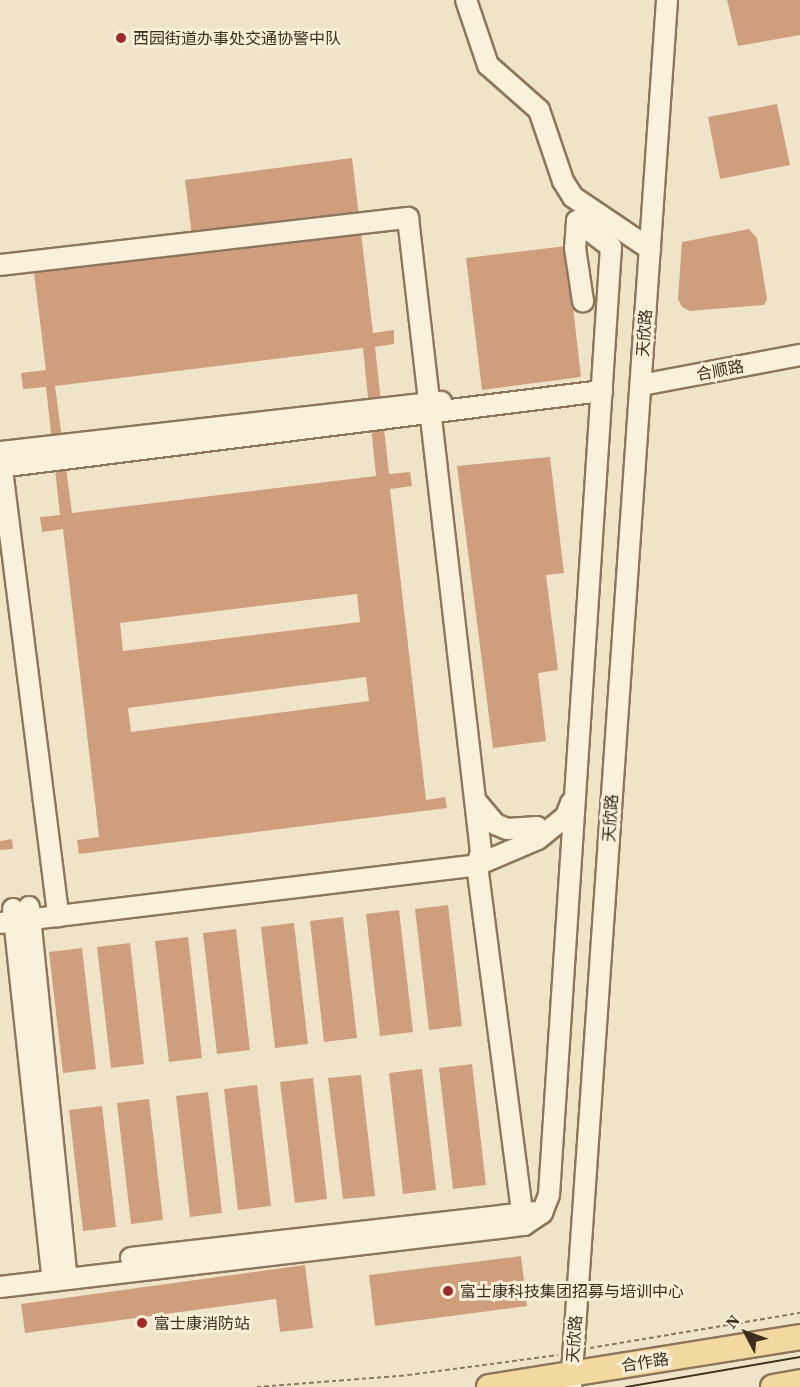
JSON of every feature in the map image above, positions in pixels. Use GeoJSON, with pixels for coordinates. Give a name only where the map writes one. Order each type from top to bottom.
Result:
{"type":"FeatureCollection","features":[{"type":"Feature","properties":{"kind":"main road","name":"合作路"},"geometry":{"type":"LineString","coordinates":[[489,1387],[572,1371],[800,1337]]}},
{"type":"Feature","properties":{"kind":"main road"},"geometry":{"type":"LineString","coordinates":[[773,1387],[800,1382]]}},
{"type":"Feature","properties":{"kind":"street"},"geometry":{"type":"LineString","coordinates":[[466,0],[489,65],[539,111],[563,181],[573,197],[650,249]]}},
{"type":"Feature","properties":{"kind":"street","name":"天欣路"},"geometry":{"type":"LineString","coordinates":[[572,1371],[668,0]]}},
{"type":"Feature","properties":{"kind":"street"},"geometry":{"type":"LineString","coordinates":[[0,265],[403,218],[473,859],[516,1219]]}},
{"type":"Feature","properties":{"kind":"street"},"geometry":{"type":"LineString","coordinates":[[0,1287],[59,1274],[516,1219],[542,1213],[550,1183],[572,789],[611,247],[577,221],[575,248],[583,300]]}},
{"type":"Feature","properties":{"kind":"street","name":"合顺路"},"geometry":{"type":"LineString","coordinates":[[640,385],[800,355]]}},
{"type":"Feature","properties":{"kind":"street"},"geometry":{"type":"LineString","coordinates":[[57,909],[0,459],[424,408],[477,406],[602,391]]}},
{"type":"Feature","properties":{"kind":"street"},"geometry":{"type":"LineString","coordinates":[[424,408],[475,800],[473,859]]}},
{"type":"Feature","properties":{"kind":"street"},"geometry":{"type":"LineString","coordinates":[[473,859],[537,827],[572,789]]}},
{"type":"Feature","properties":{"kind":"street"},"geometry":{"type":"LineString","coordinates":[[59,1274],[14,915],[473,859],[517,850],[556,827],[571,807],[572,789]]}},
{"type":"Feature","properties":{"kind":"street"},"geometry":{"type":"LineString","coordinates":[[475,800],[495,824],[507,829],[537,827]]}},
{"type":"Feature","properties":{"kind":"street"},"geometry":{"type":"LineString","coordinates":[[0,1274],[59,1274]]}},
{"type":"Feature","properties":{"kind":"path"},"geometry":{"type":"LineString","coordinates":[[257,1387],[408,1375],[572,1371],[800,1313]]}},
{"type":"Feature","properties":{"kind":"building"},"geometry":{"type":"Polygon","coordinates":[[[727,0],[800,0],[800,35],[738,46],[727,0]]]}},
{"type":"Feature","properties":{"kind":"building"},"geometry":{"type":"Polygon","coordinates":[[[777,104],[790,165],[720,179],[708,117],[777,104]]]}},
{"type":"Feature","properties":{"kind":"building"},"geometry":{"type":"Polygon","coordinates":[[[352,158],[373,333],[394,330],[394,344],[375,347],[389,474],[410,472],[412,486],[390,489],[426,800],[445,797],[447,808],[79,854],[77,840],[99,837],[63,529],[42,532],[40,517],[60,515],[46,387],[23,389],[21,373],[46,370],[34,273],[194,252],[185,180],[352,158]],[[309,217],[203,230],[205,252],[312,239],[309,217]],[[363,348],[55,386],[72,513],[376,476],[363,348]],[[357,594],[120,623],[123,651],[360,622],[357,594]],[[366,677],[128,708],[131,732],[369,701],[366,677]]]}},
{"type":"Feature","properties":{"kind":"building"},"geometry":{"type":"Polygon","coordinates":[[[749,229],[757,238],[767,299],[764,305],[690,311],[682,307],[678,299],[682,242],[749,229]]]}},
{"type":"Feature","properties":{"kind":"building"},"geometry":{"type":"Polygon","coordinates":[[[566,246],[581,377],[482,390],[466,258],[566,246]]]}},
{"type":"Feature","properties":{"kind":"building"},"geometry":{"type":"Polygon","coordinates":[[[550,457],[564,573],[546,575],[558,670],[538,673],[546,741],[493,748],[457,466],[550,457]]]}},
{"type":"Feature","properties":{"kind":"building"},"geometry":{"type":"Polygon","coordinates":[[[12,839],[13,849],[0,850],[0,841],[12,839]]]}},
{"type":"Feature","properties":{"kind":"building"},"geometry":{"type":"Polygon","coordinates":[[[448,905],[462,1026],[429,1030],[415,909],[448,905]]]}},
{"type":"Feature","properties":{"kind":"building"},"geometry":{"type":"Polygon","coordinates":[[[399,910],[413,1032],[380,1036],[366,914],[399,910]]]}},
{"type":"Feature","properties":{"kind":"building"},"geometry":{"type":"Polygon","coordinates":[[[343,917],[357,1038],[324,1042],[310,921],[343,917]]]}},
{"type":"Feature","properties":{"kind":"building"},"geometry":{"type":"Polygon","coordinates":[[[294,923],[308,1044],[275,1048],[261,927],[294,923]]]}},
{"type":"Feature","properties":{"kind":"building"},"geometry":{"type":"Polygon","coordinates":[[[236,929],[250,1050],[217,1054],[203,933],[236,929]]]}},
{"type":"Feature","properties":{"kind":"building"},"geometry":{"type":"Polygon","coordinates":[[[188,937],[202,1058],[169,1062],[155,941],[188,937]]]}},
{"type":"Feature","properties":{"kind":"building"},"geometry":{"type":"Polygon","coordinates":[[[130,943],[144,1064],[111,1068],[97,947],[130,943]]]}},
{"type":"Feature","properties":{"kind":"building"},"geometry":{"type":"Polygon","coordinates":[[[82,948],[96,1069],[63,1073],[49,952],[82,948]]]}},
{"type":"Feature","properties":{"kind":"building"},"geometry":{"type":"Polygon","coordinates":[[[472,1064],[486,1185],[453,1189],[439,1068],[472,1064]]]}},
{"type":"Feature","properties":{"kind":"building"},"geometry":{"type":"Polygon","coordinates":[[[422,1069],[436,1190],[403,1194],[389,1073],[422,1069]]]}},
{"type":"Feature","properties":{"kind":"building"},"geometry":{"type":"Polygon","coordinates":[[[361,1075],[375,1196],[343,1199],[328,1078],[361,1075]]]}},
{"type":"Feature","properties":{"kind":"building"},"geometry":{"type":"Polygon","coordinates":[[[313,1078],[327,1199],[295,1203],[280,1082],[313,1078]]]}},
{"type":"Feature","properties":{"kind":"building"},"geometry":{"type":"Polygon","coordinates":[[[257,1085],[271,1206],[238,1210],[224,1089],[257,1085]]]}},
{"type":"Feature","properties":{"kind":"building"},"geometry":{"type":"Polygon","coordinates":[[[208,1092],[222,1213],[190,1217],[176,1096],[208,1092]]]}},
{"type":"Feature","properties":{"kind":"building"},"geometry":{"type":"Polygon","coordinates":[[[149,1099],[163,1220],[131,1224],[117,1103],[149,1099]]]}},
{"type":"Feature","properties":{"kind":"building"},"geometry":{"type":"Polygon","coordinates":[[[102,1106],[116,1227],[83,1231],[69,1110],[102,1106]]]}},
{"type":"Feature","properties":{"kind":"building","name":"富士康科技集团招募与培训中心"},"geometry":{"type":"Polygon","coordinates":[[[521,1256],[527,1306],[375,1326],[369,1275],[521,1256]]]}},
{"type":"Feature","properties":{"kind":"building"},"geometry":{"type":"Polygon","coordinates":[[[305,1265],[313,1328],[280,1332],[276,1299],[25,1333],[21,1304],[305,1265]]]}},
{"type":"Feature","properties":{"kind":"tram line"},"geometry":{"type":"LineString","coordinates":[[626,1387],[800,1357]]}},
{"type":"Feature","properties":{"kind":"place","name":"西园街道办事处交通协警中队"},"geometry":{"type":"Point","coordinates":[121,38]}},
{"type":"Feature","properties":{"kind":"place","name":"富士康科技集团招募与培训中心"},"geometry":{"type":"Point","coordinates":[448,1291]}},
{"type":"Feature","properties":{"kind":"place","name":"富士康消防站"},"geometry":{"type":"Point","coordinates":[142,1323]}}]}
